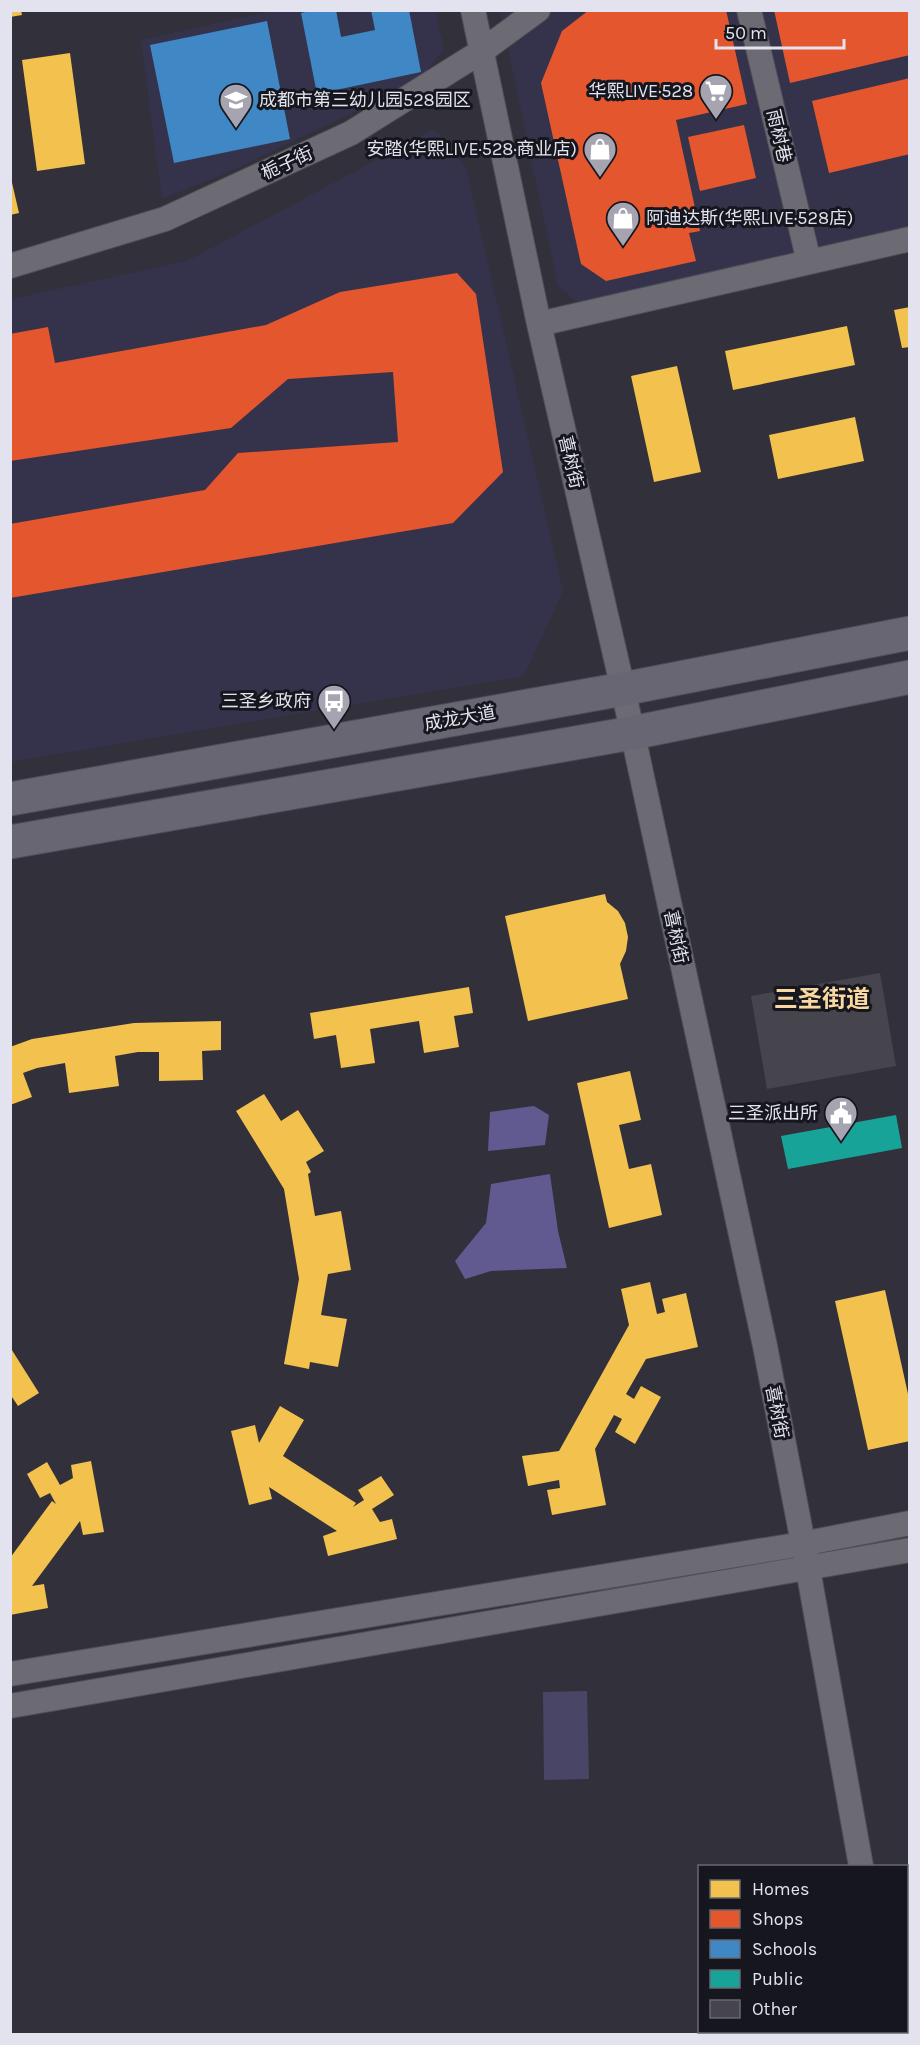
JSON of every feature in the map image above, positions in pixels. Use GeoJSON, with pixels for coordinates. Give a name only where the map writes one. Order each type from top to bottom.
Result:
{"type":"FeatureCollection","features":[{"type":"Feature","properties":{"kind":"highway","name":"成龙大道"},"geometry":{"type":"LineString","coordinates":[[10,799],[623,689],[909,633]]}},
{"type":"Feature","properties":{"kind":"highway"},"geometry":{"type":"LineString","coordinates":[[10,842],[632,733],[909,677]]}},
{"type":"Feature","properties":{"kind":"street","name":"喜树街"},"geometry":{"type":"LineString","coordinates":[[473,10],[538,324],[623,689],[762,1335],[808,1569],[861,1865]]}},
{"type":"Feature","properties":{"kind":"street","name":"栀子街"},"geometry":{"type":"LineString","coordinates":[[10,266],[165,219],[351,133],[482,51],[538,10]]}},
{"type":"Feature","properties":{"kind":"street","name":"雨树巷"},"geometry":{"type":"LineString","coordinates":[[749,10],[809,262]]}},
{"type":"Feature","properties":{"kind":"street"},"geometry":{"type":"LineString","coordinates":[[538,324],[909,239]]}},
{"type":"Feature","properties":{"kind":"street"},"geometry":{"type":"LineString","coordinates":[[10,1674],[802,1544],[909,1523]]}},
{"type":"Feature","properties":{"kind":"street"},"geometry":{"type":"LineString","coordinates":[[10,1706],[909,1550]]}},
{"type":"Feature","properties":{"kind":"shaded area","name":"成都市第三幼儿园528园区"},"geometry":{"type":"Polygon","coordinates":[[[435,10],[444,49],[416,83],[224,174],[162,199],[141,40],[271,11],[435,10]]]}},
{"type":"Feature","properties":{"kind":"shaded area","name":"华熙LIVE·528"},"geometry":{"type":"Polygon","coordinates":[[[500,11],[909,11],[909,229],[581,305],[558,286],[500,11]]]}},
{"type":"Feature","properties":{"kind":"shaded area"},"geometry":{"type":"Polygon","coordinates":[[[434,129],[466,168],[563,591],[524,676],[11,762],[11,299],[187,261],[434,129]]]}},
{"type":"Feature","properties":{"kind":"shaded area"},"geometry":{"type":"Polygon","coordinates":[[[534,1106],[549,1115],[545,1145],[488,1151],[490,1112],[534,1106]]]}},
{"type":"Feature","properties":{"kind":"shaded area"},"geometry":{"type":"Polygon","coordinates":[[[550,1174],[558,1231],[567,1268],[491,1271],[465,1279],[455,1261],[486,1223],[491,1184],[550,1174]]]}},
{"type":"Feature","properties":{"kind":"shaded area"},"geometry":{"type":"Polygon","coordinates":[[[587,1691],[589,1779],[544,1780],[543,1692],[587,1691]]]}},
{"type":"Feature","properties":{"kind":"building: Homes"},"geometry":{"type":"Polygon","coordinates":[[[10,10],[21,10],[22,15],[10,17],[10,10]]]}},
{"type":"Feature","properties":{"kind":"building: Homes"},"geometry":{"type":"Polygon","coordinates":[[[70,53],[85,164],[37,171],[22,60],[70,53]]]}},
{"type":"Feature","properties":{"kind":"building: Homes"},"geometry":{"type":"Polygon","coordinates":[[[10,174],[19,213],[10,215],[10,174]]]}},
{"type":"Feature","properties":{"kind":"building: Homes"},"geometry":{"type":"Polygon","coordinates":[[[910,307],[910,347],[902,348],[894,310],[910,307]]]}},
{"type":"Feature","properties":{"kind":"building: Homes"},"geometry":{"type":"Polygon","coordinates":[[[847,326],[855,365],[733,390],[725,351],[847,326]]]}},
{"type":"Feature","properties":{"kind":"building: Homes"},"geometry":{"type":"Polygon","coordinates":[[[677,366],[701,472],[654,482],[631,376],[677,366]]]}},
{"type":"Feature","properties":{"kind":"building: Homes"},"geometry":{"type":"Polygon","coordinates":[[[855,417],[864,461],[778,479],[769,435],[855,417]]]}},
{"type":"Feature","properties":{"kind":"building: Homes"},"geometry":{"type":"Polygon","coordinates":[[[605,894],[607,902],[618,911],[625,923],[628,937],[626,951],[620,964],[628,999],[528,1021],[505,916],[605,894]]]}},
{"type":"Feature","properties":{"kind":"building: Homes"},"geometry":{"type":"Polygon","coordinates":[[[469,987],[473,1013],[454,1016],[459,1047],[424,1053],[419,1021],[370,1029],[375,1063],[341,1068],[336,1035],[314,1039],[310,1013],[469,987]]]}},
{"type":"Feature","properties":{"kind":"building: Homes"},"geometry":{"type":"Polygon","coordinates":[[[221,1021],[221,1050],[202,1051],[203,1080],[159,1081],[159,1052],[138,1052],[115,1056],[119,1086],[69,1093],[65,1063],[23,1073],[32,1097],[10,1105],[10,1047],[32,1039],[134,1023],[221,1021]]]}},
{"type":"Feature","properties":{"kind":"building: Homes"},"geometry":{"type":"Polygon","coordinates":[[[630,1071],[641,1120],[619,1125],[629,1169],[651,1164],[662,1215],[609,1228],[577,1083],[630,1071]]]}},
{"type":"Feature","properties":{"kind":"building: Homes"},"geometry":{"type":"Polygon","coordinates":[[[264,1094],[281,1121],[298,1110],[324,1151],[306,1162],[311,1172],[308,1174],[315,1216],[341,1211],[351,1270],[328,1274],[321,1315],[347,1319],[338,1367],[310,1362],[309,1369],[284,1364],[299,1279],[284,1189],[236,1111],[264,1094]]]}},
{"type":"Feature","properties":{"kind":"building: Homes"},"geometry":{"type":"Polygon","coordinates":[[[650,1282],[657,1314],[665,1312],[662,1299],[686,1293],[698,1347],[646,1359],[626,1394],[634,1399],[641,1386],[661,1397],[635,1444],[615,1432],[622,1419],[614,1415],[595,1449],[606,1505],[552,1515],[547,1490],[560,1488],[559,1480],[528,1486],[522,1456],[559,1451],[629,1325],[621,1289],[650,1282]]]}},
{"type":"Feature","properties":{"kind":"building: Homes"},"geometry":{"type":"Polygon","coordinates":[[[885,1290],[910,1403],[910,1441],[868,1450],[835,1301],[885,1290]]]}},
{"type":"Feature","properties":{"kind":"building: Homes"},"geometry":{"type":"Polygon","coordinates":[[[10,1347],[39,1393],[18,1406],[10,1394],[10,1347]]]}},
{"type":"Feature","properties":{"kind":"building: Homes"},"geometry":{"type":"Polygon","coordinates":[[[280,1406],[304,1420],[283,1456],[356,1503],[353,1507],[364,1500],[358,1490],[381,1476],[394,1495],[372,1509],[380,1522],[392,1519],[397,1539],[328,1556],[323,1536],[337,1531],[269,1487],[272,1499],[249,1505],[231,1431],[255,1425],[259,1443],[280,1406]]]}},
{"type":"Feature","properties":{"kind":"building: Homes"},"geometry":{"type":"Polygon","coordinates":[[[91,1461],[104,1532],[83,1535],[80,1521],[32,1586],[44,1584],[48,1608],[10,1615],[10,1558],[52,1501],[56,1504],[50,1493],[40,1498],[27,1474],[47,1462],[60,1485],[73,1478],[71,1465],[91,1461]]]}},
{"type":"Feature","properties":{"kind":"building: Shops"},"geometry":{"type":"Polygon","coordinates":[[[589,10],[726,10],[747,104],[676,120],[700,231],[689,233],[696,261],[606,281],[581,264],[541,83],[562,31],[589,10]]]}},
{"type":"Feature","properties":{"kind":"building: Shops"},"geometry":{"type":"Polygon","coordinates":[[[774,10],[910,10],[910,55],[790,83],[774,10]]]}},
{"type":"Feature","properties":{"kind":"building: Shops"},"geometry":{"type":"Polygon","coordinates":[[[910,78],[910,154],[829,173],[812,101],[910,78]]]}},
{"type":"Feature","properties":{"kind":"building: Shops"},"geometry":{"type":"Polygon","coordinates":[[[744,125],[756,178],[700,191],[688,137],[744,125]]]}},
{"type":"Feature","properties":{"kind":"building: Shops"},"geometry":{"type":"Polygon","coordinates":[[[457,273],[476,294],[503,472],[453,523],[10,598],[10,524],[205,490],[238,453],[398,442],[393,372],[288,379],[231,428],[10,461],[10,334],[48,327],[55,363],[266,325],[340,292],[457,273]]]}},
{"type":"Feature","properties":{"kind":"building: Schools"},"geometry":{"type":"Polygon","coordinates":[[[314,10],[336,10],[341,37],[375,30],[371,10],[409,10],[421,72],[317,94],[301,13],[314,10]]]}},
{"type":"Feature","properties":{"kind":"building: Schools"},"geometry":{"type":"Polygon","coordinates":[[[267,21],[290,139],[174,163],[150,45],[267,21]]]}},
{"type":"Feature","properties":{"kind":"building: Public","name":"三圣派出所"},"geometry":{"type":"Polygon","coordinates":[[[896,1115],[902,1148],[788,1169],[781,1136],[896,1115]]]}},
{"type":"Feature","properties":{"kind":"building: Other"},"geometry":{"type":"Polygon","coordinates":[[[880,973],[896,1066],[767,1089],[751,996],[880,973]]]}},
{"type":"Feature","properties":{"kind":"place","name":"华熙LIVE·528"},"geometry":{"type":"Point","coordinates":[716,120]}},
{"type":"Feature","properties":{"kind":"place","name":"成都市第三幼儿园528园区"},"geometry":{"type":"Point","coordinates":[236,129]}},
{"type":"Feature","properties":{"kind":"place","name":"安踏(华熙LIVE·528·商业店)"},"geometry":{"type":"Point","coordinates":[600,178]}},
{"type":"Feature","properties":{"kind":"place","name":"阿迪达斯(华熙LIVE·528店)"},"geometry":{"type":"Point","coordinates":[623,247]}},
{"type":"Feature","properties":{"kind":"place","name":"三圣乡政府"},"geometry":{"type":"Point","coordinates":[334,730]}},
{"type":"Feature","properties":{"kind":"place","name":"三圣派出所"},"geometry":{"type":"Point","coordinates":[841,1142]}},
{"type":"Feature","properties":{"kind":"district","name":"三圣街道"},"geometry":{"type":"Point","coordinates":[822,999]}}]}
